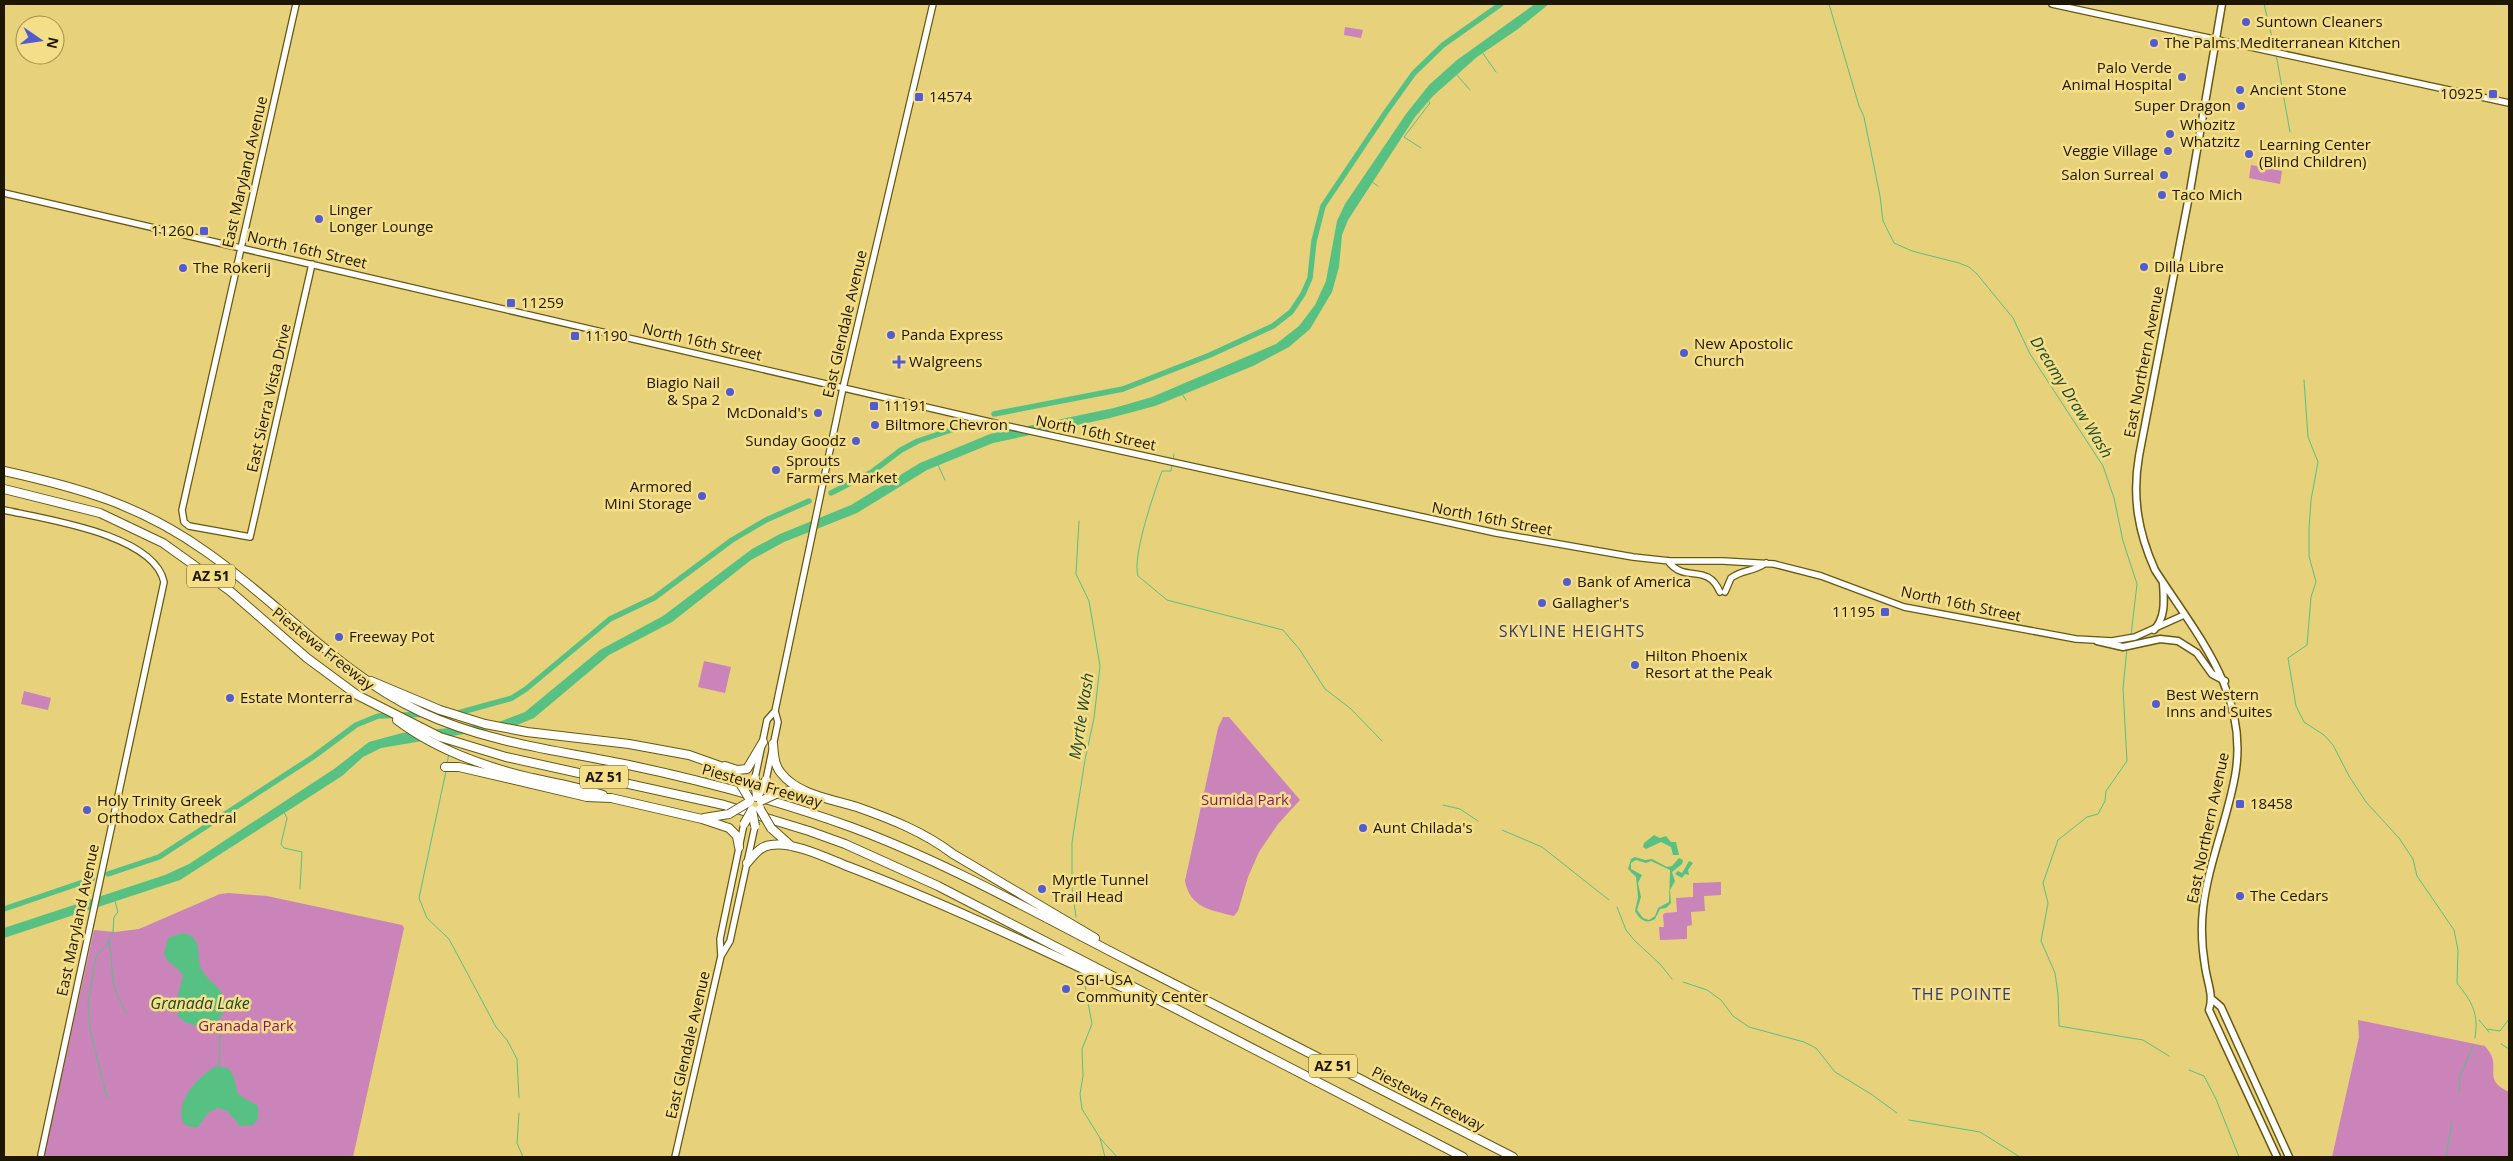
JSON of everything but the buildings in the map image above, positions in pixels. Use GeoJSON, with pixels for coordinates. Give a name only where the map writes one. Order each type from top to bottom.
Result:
{"type":"FeatureCollection","features":[{"type":"Feature","properties":{"kind":"highway","name":"Piestewa Freeway"},"geometry":{"type":"LineString","coordinates":[[4,471],[83,490],[134,509],[169,528],[207,552],[364,679],[391,697],[450,724],[496,738],[729,788],[881,839],[996,893],[1513,1157]]}},
{"type":"Feature","properties":{"kind":"highway","name":"Piestewa Freeway"},"geometry":{"type":"LineString","coordinates":[[4,489],[100,514],[163,543],[230,591],[307,658],[365,701],[440,737],[474,749],[724,805],[809,830],[910,873],[1150,994],[1463,1157]]}},
{"type":"Feature","properties":{"kind":"highway"},"geometry":{"type":"LineString","coordinates":[[364,679],[382,684],[457,716],[514,730],[629,744],[689,755],[737,770],[747,769],[751,765],[755,752],[763,742]]}},
{"type":"Feature","properties":{"kind":"highway"},"geometry":{"type":"LineString","coordinates":[[386,712],[410,730],[462,756],[503,770],[589,790],[611,798],[702,819],[729,828],[737,836],[739,847]]}},
{"type":"Feature","properties":{"kind":"highway"},"geometry":{"type":"LineString","coordinates":[[773,744],[775,762],[780,772],[802,790],[880,816],[932,838],[953,854],[1061,920],[1128,955],[1154,974]]}},
{"type":"Feature","properties":{"kind":"highway"},"geometry":{"type":"LineString","coordinates":[[720,766],[738,780],[771,828],[791,846]]}},
{"type":"Feature","properties":{"kind":"highway"},"geometry":{"type":"LineString","coordinates":[[445,767],[459,767],[587,797],[611,798]]}},
{"type":"Feature","properties":{"kind":"highway"},"geometry":{"type":"LineString","coordinates":[[755,778],[756,826]]}},
{"type":"Feature","properties":{"kind":"highway"},"geometry":{"type":"LineString","coordinates":[[744,824],[766,780]]}},
{"type":"Feature","properties":{"kind":"highway"},"geometry":{"type":"LineString","coordinates":[[702,819],[729,814],[789,791],[802,790]]}},
{"type":"Feature","properties":{"kind":"highway"},"geometry":{"type":"LineString","coordinates":[[747,863],[757,851],[765,846],[776,844],[791,846],[905,888],[1130,991],[1150,994]]}},
{"type":"Feature","properties":{"kind":"main road","name":"East Maryland Avenue"},"geometry":{"type":"LineString","coordinates":[[250,538],[195,527],[184,522],[182,510],[296,4]]}},
{"type":"Feature","properties":{"kind":"main road","name":"East Glendale Avenue"},"geometry":{"type":"LineString","coordinates":[[755,778],[768,720],[775,711],[843,388],[933,4]]}},
{"type":"Feature","properties":{"kind":"main road"},"geometry":{"type":"LineString","coordinates":[[2052,4],[2509,103]]}},
{"type":"Feature","properties":{"kind":"main road","name":"East Northern Avenue"},"geometry":{"type":"LineString","coordinates":[[2222,4],[2136,476],[2135,502],[2140,530],[2149,557],[2224,681],[2236,717],[2238,750],[2235,776],[2210,874],[2203,911],[2205,965],[2213,1000],[2209,1010],[2277,1157]]}},
{"type":"Feature","properties":{"kind":"main road","name":"North 16th Street"},"geometry":{"type":"LineString","coordinates":[[4,193],[998,424],[1389,511],[1611,554],[1668,561],[1766,563],[1802,570],[1922,611],[2069,638],[2097,641],[2120,641],[2135,637],[2184,615]]}},
{"type":"Feature","properties":{"kind":"main road","name":"East Sierra Vista Drive"},"geometry":{"type":"LineString","coordinates":[[250,538],[312,264]]}},
{"type":"Feature","properties":{"kind":"main road","name":"East Maryland Avenue"},"geometry":{"type":"LineString","coordinates":[[4,510],[111,537],[144,555],[156,565],[161,572],[164,582],[164,592],[93,908],[41,1156]]}},
{"type":"Feature","properties":{"kind":"main road"},"geometry":{"type":"LineString","coordinates":[[1668,561],[1674,569],[1684,573],[1708,576],[1722,592],[1730,578],[1742,572],[1754,571],[1766,563]]}},
{"type":"Feature","properties":{"kind":"main road"},"geometry":{"type":"LineString","coordinates":[[2154,630],[2164,610],[2163,582]]}},
{"type":"Feature","properties":{"kind":"main road"},"geometry":{"type":"LineString","coordinates":[[2097,641],[2123,647],[2160,639],[2181,642],[2198,653],[2212,674],[2224,681]]}},
{"type":"Feature","properties":{"kind":"main road","name":"East Glendale Avenue"},"geometry":{"type":"LineString","coordinates":[[766,780],[778,722],[775,711]]}},
{"type":"Feature","properties":{"kind":"main road","name":"East Glendale Avenue"},"geometry":{"type":"LineString","coordinates":[[675,1157],[721,956],[720,939],[744,824]]}},
{"type":"Feature","properties":{"kind":"main road","name":"East Glendale Avenue"},"geometry":{"type":"LineString","coordinates":[[721,956],[730,941],[756,826]]}},
{"type":"Feature","properties":{"kind":"main road","name":"East Northern Avenue"},"geometry":{"type":"LineString","coordinates":[[2213,1000],[2221,1007],[2289,1157]]}},
{"type":"Feature","properties":{"kind":"green space"},"geometry":{"type":"Polygon","coordinates":[[[1345,27],[1363,30],[1361,38],[1344,35],[1345,27]]]}},
{"type":"Feature","properties":{"kind":"green space"},"geometry":{"type":"Polygon","coordinates":[[[2251,165],[2282,171],[2280,184],[2249,178],[2251,165]]]}},
{"type":"Feature","properties":{"kind":"green space"},"geometry":{"type":"Polygon","coordinates":[[[704,661],[731,667],[725,693],[698,687],[704,661]]]}},
{"type":"Feature","properties":{"kind":"green space"},"geometry":{"type":"Polygon","coordinates":[[[24,691],[51,698],[48,710],[21,704],[24,691]]]}},
{"type":"Feature","properties":{"kind":"green space","name":"Sumida Park"},"geometry":{"type":"Polygon","coordinates":[[[1223,717],[1229,717],[1300,800],[1278,824],[1259,852],[1248,877],[1238,911],[1234,916],[1210,909],[1197,902],[1188,890],[1185,881],[1218,728],[1223,717]]]}},
{"type":"Feature","properties":{"kind":"green space"},"geometry":{"type":"Polygon","coordinates":[[[1721,882],[1721,895],[1704,896],[1705,911],[1691,912],[1692,925],[1687,926],[1687,939],[1660,940],[1659,927],[1664,927],[1663,915],[1665,913],[1677,912],[1676,898],[1693,897],[1693,883],[1721,882]]]}},
{"type":"Feature","properties":{"kind":"green space","name":"Granada Park"},"geometry":{"type":"Polygon","coordinates":[[[220,894],[267,896],[402,925],[404,928],[353,1157],[44,1156],[94,930],[115,932],[139,929],[220,894]]]}},
{"type":"Feature","properties":{"kind":"green space"},"geometry":{"type":"Polygon","coordinates":[[[2358,1020],[2485,1046],[2492,1057],[2494,1080],[2509,1092],[2509,1157],[2332,1157],[2359,1037],[2358,1020]]]}},
{"type":"Feature","properties":{"kind":"water"},"geometry":{"type":"Polygon","coordinates":[[[1535,4],[1549,4],[1518,29],[1477,57],[1433,96],[1415,117],[1348,220],[1342,235],[1339,267],[1332,292],[1310,329],[1289,347],[1253,366],[1155,406],[1110,418],[993,443],[927,470],[857,513],[784,542],[751,560],[672,622],[609,655],[534,718],[517,725],[381,748],[363,757],[342,776],[180,880],[4,938],[4,928],[165,875],[189,864],[334,769],[369,742],[402,733],[496,723],[525,712],[600,650],[663,616],[752,549],[780,534],[851,505],[920,463],[990,434],[1114,408],[1152,397],[1276,344],[1299,326],[1315,305],[1326,281],[1337,221],[1345,204],[1406,114],[1429,85],[1457,60],[1535,4]]]}},
{"type":"Feature","properties":{"kind":"water"},"geometry":{"type":"Polygon","coordinates":[[[1654,835],[1660,838],[1666,836],[1671,842],[1676,842],[1679,855],[1673,855],[1671,847],[1661,842],[1646,849],[1643,847],[1644,843],[1654,835]]]}},
{"type":"Feature","properties":{"kind":"water"},"geometry":{"type":"Polygon","coordinates":[[[1635,857],[1645,860],[1652,859],[1667,867],[1672,866],[1679,858],[1683,860],[1682,864],[1672,872],[1675,881],[1670,890],[1671,903],[1666,908],[1660,909],[1652,921],[1643,920],[1635,911],[1638,897],[1636,877],[1628,869],[1631,859],[1635,857]],[[1636,860],[1631,863],[1631,869],[1642,875],[1638,883],[1641,897],[1637,910],[1643,918],[1649,920],[1655,916],[1658,908],[1669,902],[1670,870],[1651,861],[1646,863],[1636,860]]]}},
{"type":"Feature","properties":{"kind":"water"},"geometry":{"type":"Polygon","coordinates":[[[1689,861],[1693,863],[1688,870],[1689,875],[1685,874],[1682,878],[1675,874],[1678,871],[1682,873],[1689,861]]]}},
{"type":"Feature","properties":{"kind":"water","name":"Granada Lake"},"geometry":{"type":"Polygon","coordinates":[[[183,933],[194,938],[198,946],[203,972],[223,996],[225,1006],[223,1014],[211,1024],[203,1026],[194,1025],[178,1016],[176,1002],[183,976],[168,961],[164,954],[168,938],[183,933]]]}},
{"type":"Feature","properties":{"kind":"water"},"geometry":{"type":"Polygon","coordinates":[[[216,1066],[228,1068],[233,1075],[238,1094],[258,1106],[258,1120],[253,1125],[240,1126],[227,1111],[218,1108],[208,1113],[198,1127],[190,1127],[183,1123],[181,1115],[185,1098],[202,1076],[216,1066]]]}},
{"type":"Feature","properties":{"kind":"waterway"},"geometry":{"type":"LineString","coordinates":[[994,414],[1123,389],[1210,355],[1273,326],[1291,312],[1303,294],[1310,278],[1314,241],[1323,206],[1386,112],[1414,73],[1443,45],[1501,4]]}},
{"type":"Feature","properties":{"kind":"waterway","name":"Dreamy Draw Wash"},"geometry":{"type":"LineString","coordinates":[[1829,4],[1859,106],[1864,117],[1880,196],[1883,221],[1894,243],[1912,251],[1959,263],[1969,267],[1977,274],[2013,318],[2030,354],[2103,466],[2114,498],[2123,541],[2137,584],[2131,635]]}},
{"type":"Feature","properties":{"kind":"waterway"},"geometry":{"type":"LineString","coordinates":[[2264,4],[2275,50]]}},
{"type":"Feature","properties":{"kind":"waterway"},"geometry":{"type":"LineString","coordinates":[[1482,52],[1496,72]]}},
{"type":"Feature","properties":{"kind":"waterway"},"geometry":{"type":"LineString","coordinates":[[2276,54],[2290,132]]}},
{"type":"Feature","properties":{"kind":"waterway"},"geometry":{"type":"LineString","coordinates":[[1456,74],[1470,90]]}},
{"type":"Feature","properties":{"kind":"waterway"},"geometry":{"type":"LineString","coordinates":[[1421,148],[1404,137],[1430,103],[1428,100]]}},
{"type":"Feature","properties":{"kind":"waterway"},"geometry":{"type":"LineString","coordinates":[[1372,182],[1378,186]]}},
{"type":"Feature","properties":{"kind":"waterway"},"geometry":{"type":"LineString","coordinates":[[2304,380],[2308,437],[2318,462],[2311,500],[2309,529],[2309,556],[2316,582],[2311,597],[2307,645],[2288,658],[2296,706],[2304,722],[2324,735],[2333,745],[2349,776],[2366,802],[2399,838],[2413,859],[2417,876],[2454,930],[2458,950],[2457,983],[2473,1008],[2476,1022],[2475,1038]]}},
{"type":"Feature","properties":{"kind":"waterway","name":"Myrtle Wash"},"geometry":{"type":"LineString","coordinates":[[1182,394],[1186,400]]}},
{"type":"Feature","properties":{"kind":"waterway"},"geometry":{"type":"LineString","coordinates":[[831,493],[872,472],[901,450],[918,441],[963,426]]}},
{"type":"Feature","properties":{"kind":"waterway","name":"Myrtle Wash"},"geometry":{"type":"LineString","coordinates":[[1173,461],[1174,454]]}},
{"type":"Feature","properties":{"kind":"waterway"},"geometry":{"type":"LineString","coordinates":[[938,465],[945,480]]}},
{"type":"Feature","properties":{"kind":"waterway"},"geometry":{"type":"LineString","coordinates":[[1172,465],[1171,471],[1162,471],[1149,509],[1138,554],[1138,576],[1167,600],[1283,630],[1300,650],[1325,689],[1351,709],[1382,741]]}},
{"type":"Feature","properties":{"kind":"waterway"},"geometry":{"type":"LineString","coordinates":[[108,874],[159,857],[313,757],[356,725],[378,716],[458,713],[512,698],[526,689],[610,619],[654,598],[732,540],[766,520],[809,501]]}},
{"type":"Feature","properties":{"kind":"waterway","name":"Myrtle Wash"},"geometry":{"type":"LineString","coordinates":[[1076,917],[1072,888],[1072,842],[1085,760],[1094,718],[1100,666],[1089,601],[1076,574],[1079,521]]}},
{"type":"Feature","properties":{"kind":"waterway","name":"Dreamy Draw Wash"},"geometry":{"type":"LineString","coordinates":[[2127,648],[2123,689],[2127,761],[2106,791],[2105,801],[2098,814],[2087,817],[2058,840],[2043,883],[2048,903],[2041,941],[2055,973],[2059,1026],[2143,1040],[2169,1056]]}},
{"type":"Feature","properties":{"kind":"waterway"},"geometry":{"type":"LineString","coordinates":[[447,764],[449,753]]}},
{"type":"Feature","properties":{"kind":"waterway"},"geometry":{"type":"LineString","coordinates":[[446,771],[419,898],[427,918],[449,939],[496,1027],[507,1040],[517,1059],[519,1098]]}},
{"type":"Feature","properties":{"kind":"waterway"},"geometry":{"type":"LineString","coordinates":[[1443,805],[1460,809],[1478,821]]}},
{"type":"Feature","properties":{"kind":"waterway"},"geometry":{"type":"LineString","coordinates":[[284,812],[287,818],[281,844],[284,848],[302,852],[300,889]]}},
{"type":"Feature","properties":{"kind":"waterway"},"geometry":{"type":"LineString","coordinates":[[1502,830],[1542,847],[1609,900]]}},
{"type":"Feature","properties":{"kind":"waterway"},"geometry":{"type":"LineString","coordinates":[[4,909],[92,879]]}},
{"type":"Feature","properties":{"kind":"waterway"},"geometry":{"type":"LineString","coordinates":[[107,1098],[90,1030],[88,1003],[96,956],[106,946],[113,932],[114,917],[118,912],[115,901]]}},
{"type":"Feature","properties":{"kind":"waterway"},"geometry":{"type":"LineString","coordinates":[[1617,907],[1626,930],[1660,964],[1672,979]]}},
{"type":"Feature","properties":{"kind":"waterway"},"geometry":{"type":"LineString","coordinates":[[109,941],[114,985],[127,1014]]}},
{"type":"Feature","properties":{"kind":"waterway","name":"Myrtle Wash"},"geometry":{"type":"LineString","coordinates":[[1084,980],[1092,1024],[1082,1049],[1083,1076],[1080,1094],[1082,1109],[1100,1138],[1105,1157]]}},
{"type":"Feature","properties":{"kind":"waterway"},"geometry":{"type":"LineString","coordinates":[[1683,982],[1707,990],[1721,1000],[1733,1016],[1749,1027],[1804,1042],[1816,1048],[1835,1072],[1871,1094],[1897,1113]]}},
{"type":"Feature","properties":{"kind":"waterway"},"geometry":{"type":"LineString","coordinates":[[2487,1029],[2500,1031],[2509,1019]]}},
{"type":"Feature","properties":{"kind":"waterway"},"geometry":{"type":"LineString","coordinates":[[2479,1020],[2489,1032]]}},
{"type":"Feature","properties":{"kind":"waterway"},"geometry":{"type":"LineString","coordinates":[[217,1026],[220,1034],[219,1066]]}},
{"type":"Feature","properties":{"kind":"waterway"},"geometry":{"type":"LineString","coordinates":[[2501,1044],[2509,1049]]}},
{"type":"Feature","properties":{"kind":"waterway"},"geometry":{"type":"LineString","coordinates":[[2459,1092],[2460,1076],[2473,1046]]}},
{"type":"Feature","properties":{"kind":"waterway","name":"Dreamy Draw Wash"},"geometry":{"type":"LineString","coordinates":[[2189,1070],[2204,1076],[2216,1099],[2239,1157]]}},
{"type":"Feature","properties":{"kind":"waterway"},"geometry":{"type":"LineString","coordinates":[[519,1113],[517,1143],[523,1157]]}},
{"type":"Feature","properties":{"kind":"waterway"},"geometry":{"type":"LineString","coordinates":[[1909,1120],[1980,1132],[2020,1157]]}},
{"type":"Feature","properties":{"kind":"waterway"},"geometry":{"type":"LineString","coordinates":[[2446,1157],[2452,1122]]}},
{"type":"Feature","properties":{"kind":"waterway"},"geometry":{"type":"LineString","coordinates":[[1100,1138],[1117,1157]]}},
{"type":"Feature","properties":{"kind":"place","name":"Suntown Cleaners"},"geometry":{"type":"Point","coordinates":[2246,22]}},
{"type":"Feature","properties":{"kind":"place","name":"The Palms Mediterranean Kitchen"},"geometry":{"type":"Point","coordinates":[2154,43]}},
{"type":"Feature","properties":{"kind":"place","name":"Palo Verde Animal Hospital"},"geometry":{"type":"Point","coordinates":[2182,77]}},
{"type":"Feature","properties":{"kind":"place","name":"Ancient Stone"},"geometry":{"type":"Point","coordinates":[2240,90]}},
{"type":"Feature","properties":{"kind":"place","name":"10925"},"geometry":{"type":"Point","coordinates":[2493,94]}},
{"type":"Feature","properties":{"kind":"place","name":"14574"},"geometry":{"type":"Point","coordinates":[919,97]}},
{"type":"Feature","properties":{"kind":"place","name":"Super Dragon"},"geometry":{"type":"Point","coordinates":[2241,106]}},
{"type":"Feature","properties":{"kind":"place","name":"Whozitz Whatzitz"},"geometry":{"type":"Point","coordinates":[2170,134]}},
{"type":"Feature","properties":{"kind":"place","name":"Veggie Village"},"geometry":{"type":"Point","coordinates":[2168,151]}},
{"type":"Feature","properties":{"kind":"place","name":"Learning Center (Blind Children)"},"geometry":{"type":"Point","coordinates":[2249,154]}},
{"type":"Feature","properties":{"kind":"place","name":"Salon Surreal"},"geometry":{"type":"Point","coordinates":[2164,175]}},
{"type":"Feature","properties":{"kind":"place","name":"Taco Mich"},"geometry":{"type":"Point","coordinates":[2162,195]}},
{"type":"Feature","properties":{"kind":"place","name":"Linger Longer Lounge"},"geometry":{"type":"Point","coordinates":[319,219]}},
{"type":"Feature","properties":{"kind":"place","name":"11260"},"geometry":{"type":"Point","coordinates":[204,231]}},
{"type":"Feature","properties":{"kind":"place","name":"Dilla Libre"},"geometry":{"type":"Point","coordinates":[2144,267]}},
{"type":"Feature","properties":{"kind":"place","name":"The Rokerij"},"geometry":{"type":"Point","coordinates":[183,268]}},
{"type":"Feature","properties":{"kind":"place","name":"11259"},"geometry":{"type":"Point","coordinates":[511,303]}},
{"type":"Feature","properties":{"kind":"place","name":"Panda Express"},"geometry":{"type":"Point","coordinates":[891,335]}},
{"type":"Feature","properties":{"kind":"place","name":"11190"},"geometry":{"type":"Point","coordinates":[575,336]}},
{"type":"Feature","properties":{"kind":"place","name":"New Apostolic Church"},"geometry":{"type":"Point","coordinates":[1684,353]}},
{"type":"Feature","properties":{"kind":"place","name":"Walgreens"},"geometry":{"type":"Point","coordinates":[899,362]}},
{"type":"Feature","properties":{"kind":"place","name":"Biagio Nail & Spa 2"},"geometry":{"type":"Point","coordinates":[730,392]}},
{"type":"Feature","properties":{"kind":"place","name":"11191"},"geometry":{"type":"Point","coordinates":[874,406]}},
{"type":"Feature","properties":{"kind":"place","name":"McDonald's"},"geometry":{"type":"Point","coordinates":[818,413]}},
{"type":"Feature","properties":{"kind":"place","name":"Biltmore Chevron"},"geometry":{"type":"Point","coordinates":[875,425]}},
{"type":"Feature","properties":{"kind":"place","name":"Sunday Goodz"},"geometry":{"type":"Point","coordinates":[856,441]}},
{"type":"Feature","properties":{"kind":"place","name":"Sprouts Farmers Market"},"geometry":{"type":"Point","coordinates":[776,470]}},
{"type":"Feature","properties":{"kind":"place","name":"Armored Mini Storage"},"geometry":{"type":"Point","coordinates":[702,496]}},
{"type":"Feature","properties":{"kind":"place","name":"Bank of America"},"geometry":{"type":"Point","coordinates":[1567,582]}},
{"type":"Feature","properties":{"kind":"place","name":"Gallagher's"},"geometry":{"type":"Point","coordinates":[1542,603]}},
{"type":"Feature","properties":{"kind":"place","name":"11195"},"geometry":{"type":"Point","coordinates":[1885,612]}},
{"type":"Feature","properties":{"kind":"place","name":"Freeway Pot"},"geometry":{"type":"Point","coordinates":[339,637]}},
{"type":"Feature","properties":{"kind":"place","name":"Hilton Phoenix Resort at the Peak"},"geometry":{"type":"Point","coordinates":[1635,665]}},
{"type":"Feature","properties":{"kind":"place","name":"Estate Monterra"},"geometry":{"type":"Point","coordinates":[230,698]}},
{"type":"Feature","properties":{"kind":"place","name":"Best Western Inns and Suites"},"geometry":{"type":"Point","coordinates":[2156,704]}},
{"type":"Feature","properties":{"kind":"place","name":"18458"},"geometry":{"type":"Point","coordinates":[2240,804]}},
{"type":"Feature","properties":{"kind":"place","name":"Holy Trinity Greek Orthodox Cathedral"},"geometry":{"type":"Point","coordinates":[87,810]}},
{"type":"Feature","properties":{"kind":"place","name":"Aunt Chilada's"},"geometry":{"type":"Point","coordinates":[1363,828]}},
{"type":"Feature","properties":{"kind":"place","name":"Myrtle Tunnel Trail Head"},"geometry":{"type":"Point","coordinates":[1042,889]}},
{"type":"Feature","properties":{"kind":"place","name":"The Cedars"},"geometry":{"type":"Point","coordinates":[2240,896]}},
{"type":"Feature","properties":{"kind":"place","name":"SGI-USA Community Center"},"geometry":{"type":"Point","coordinates":[1066,989]}},
{"type":"Feature","properties":{"kind":"district","name":"SKYLINE HEIGHTS"},"geometry":{"type":"Point","coordinates":[1572,631]}},
{"type":"Feature","properties":{"kind":"district","name":"THE POINTE"},"geometry":{"type":"Point","coordinates":[1962,994]}}]}
